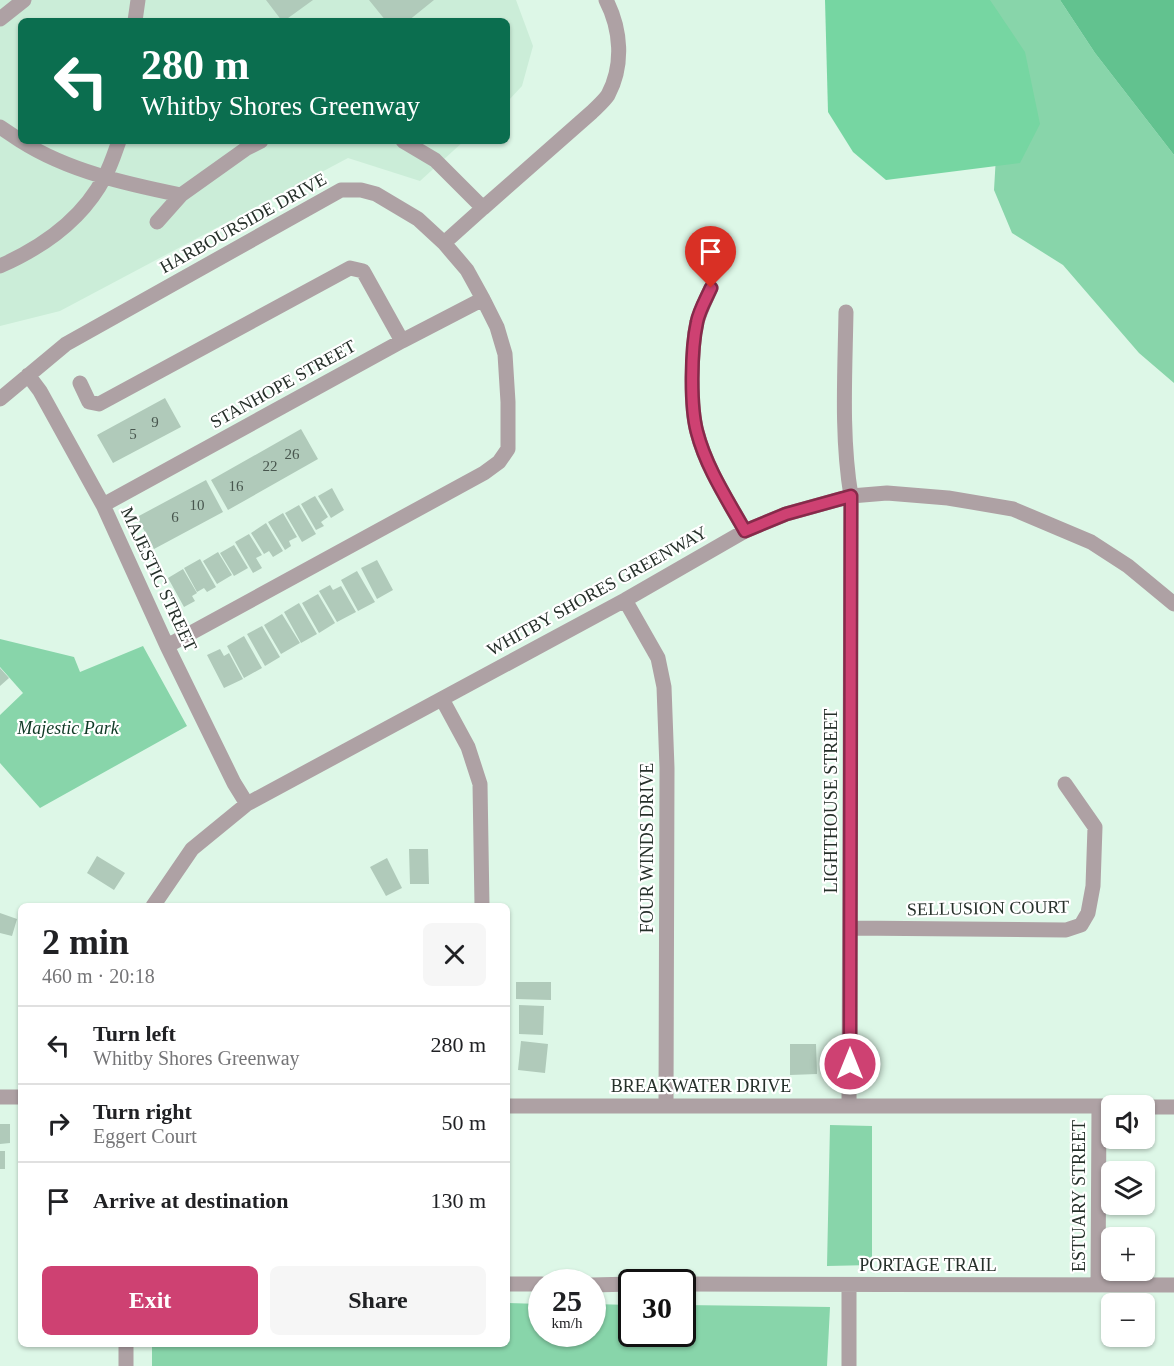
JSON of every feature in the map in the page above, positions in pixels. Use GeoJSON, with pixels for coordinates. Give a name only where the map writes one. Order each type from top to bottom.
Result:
{"type":"FeatureCollection","features":[{"type":"Feature","properties":{"kind":"street"},"geometry":{"type":"LineString","coordinates":[[0,19],[24,0]]}},
{"type":"Feature","properties":{"kind":"street"},"geometry":{"type":"LineString","coordinates":[[135,18],[138,0]]}},
{"type":"Feature","properties":{"kind":"street"},"geometry":{"type":"LineString","coordinates":[[444,243],[592,112],[607,96],[614,79],[619,41],[606,0]]}},
{"type":"Feature","properties":{"kind":"street"},"geometry":{"type":"LineString","coordinates":[[0,127],[18,139]]}},
{"type":"Feature","properties":{"kind":"street"},"geometry":{"type":"LineString","coordinates":[[27,144],[61,162],[105,176],[181,195]]}},
{"type":"Feature","properties":{"kind":"street"},"geometry":{"type":"LineString","coordinates":[[0,266],[55,236],[81,210],[105,176],[118,144]]}},
{"type":"Feature","properties":{"kind":"street"},"geometry":{"type":"LineString","coordinates":[[158,222],[181,195],[255,144]]}},
{"type":"Feature","properties":{"kind":"street"},"geometry":{"type":"LineString","coordinates":[[408,144],[435,160],[483,208]]}},
{"type":"Feature","properties":{"kind":"street","name":"HARBOURSIDE DRIVE"},"geometry":{"type":"LineString","coordinates":[[0,399],[66,344],[342,190],[361,190],[376,194],[418,219],[444,243],[466,270],[497,327],[505,354],[508,449],[499,462],[484,473],[167,646]]}},
{"type":"Feature","properties":{"kind":"street"},"geometry":{"type":"LineString","coordinates":[[80,383],[89,402],[99,404],[350,268],[363,271],[402,340]]}},
{"type":"Feature","properties":{"kind":"street"},"geometry":{"type":"LineString","coordinates":[[711,288],[697,321],[694,348],[693,401],[697,430],[716,479],[745,531]]}},
{"type":"Feature","properties":{"kind":"street","name":"STANHOPE STREET"},"geometry":{"type":"LineString","coordinates":[[103,505],[402,340],[483,299]]}},
{"type":"Feature","properties":{"kind":"street","name":"LIGHTHOUSE STREET"},"geometry":{"type":"LineString","coordinates":[[846,312],[846,468],[851,496],[849,1106]]}},
{"type":"Feature","properties":{"kind":"street","name":"MAJESTIC STREET"},"geometry":{"type":"LineString","coordinates":[[28,375],[40,391],[103,505],[167,646],[234,783],[248,804]]}},
{"type":"Feature","properties":{"kind":"street","name":"WHITBY SHORES GREENWAY"},"geometry":{"type":"LineString","coordinates":[[155,903],[192,849],[248,804],[625,600],[745,531],[786,514],[851,496],[887,493],[948,498],[1012,509],[1091,542],[1128,566],[1174,604]]}},
{"type":"Feature","properties":{"kind":"street","name":"FOUR WINDS DRIVE"},"geometry":{"type":"LineString","coordinates":[[625,600],[658,658],[664,687],[667,768],[666,1106]]}},
{"type":"Feature","properties":{"kind":"street"},"geometry":{"type":"LineString","coordinates":[[442,699],[468,747],[480,784],[482,903]]}},
{"type":"Feature","properties":{"kind":"street","name":"SELLUSION COURT"},"geometry":{"type":"LineString","coordinates":[[850,928],[1066,930],[1081,925],[1088,913],[1093,886],[1095,827],[1065,784]]}},
{"type":"Feature","properties":{"kind":"street"},"geometry":{"type":"LineString","coordinates":[[0,1097],[18,1097]]}},
{"type":"Feature","properties":{"kind":"street","name":"BREAKWATER DRIVE"},"geometry":{"type":"LineString","coordinates":[[510,1106],[1101,1106]]}},
{"type":"Feature","properties":{"kind":"street"},"geometry":{"type":"LineString","coordinates":[[1155,1107],[1174,1107]]}},
{"type":"Feature","properties":{"kind":"street","name":"ESTUARY STREET"},"geometry":{"type":"LineString","coordinates":[[1098,1285],[1103,1149]]}},
{"type":"Feature","properties":{"kind":"street"},"geometry":{"type":"LineString","coordinates":[[510,1284],[528,1284]]}},
{"type":"Feature","properties":{"kind":"street","name":"PORTAGE TRAIL"},"geometry":{"type":"LineString","coordinates":[[696,1284],[1174,1286]]}},
{"type":"Feature","properties":{"kind":"street"},"geometry":{"type":"LineString","coordinates":[[849,1285],[849,1366]]}},
{"type":"Feature","properties":{"kind":"street"},"geometry":{"type":"LineString","coordinates":[[126,1347],[126,1366]]}},
{"type":"Feature","properties":{"kind":"shaded area"},"geometry":{"type":"Polygon","coordinates":[[[0,0],[516,0],[533,46],[522,86],[510,99],[510,18],[18,18],[18,144],[461,144],[420,181],[348,158],[60,311],[0,326],[0,0]]]}},
{"type":"Feature","properties":{"kind":"shaded area"},"geometry":{"type":"Polygon","coordinates":[[[825,0],[990,0],[1025,52],[1040,124],[1020,163],[886,180],[853,152],[828,112],[825,0]]]}},
{"type":"Feature","properties":{"kind":"shaded area"},"geometry":{"type":"Polygon","coordinates":[[[1060,0],[1174,0],[1174,155],[1095,53],[1060,0]]]}},
{"type":"Feature","properties":{"kind":"green space"},"geometry":{"type":"Polygon","coordinates":[[[945,0],[1060,0],[1095,53],[1174,155],[1174,383],[1139,353],[1063,265],[1012,233],[994,190],[997,139],[945,0]]]}},
{"type":"Feature","properties":{"kind":"green space","name":"Majestic Park"},"geometry":{"type":"Polygon","coordinates":[[[0,639],[74,657],[80,672],[143,646],[187,726],[40,808],[0,763],[0,715],[23,693],[0,667],[0,639]]]}},
{"type":"Feature","properties":{"kind":"green space"},"geometry":{"type":"Polygon","coordinates":[[[830,1125],[872,1126],[872,1265],[827,1266],[830,1125]]]}},
{"type":"Feature","properties":{"kind":"green space"},"geometry":{"type":"Polygon","coordinates":[[[510,1303],[528,1304],[528,1347],[606,1347],[606,1304],[618,1305],[618,1347],[696,1347],[696,1305],[830,1307],[827,1366],[152,1366],[152,1347],[510,1347],[510,1303]]]}},
{"type":"Feature","properties":{"kind":"building"},"geometry":{"type":"Polygon","coordinates":[[[266,0],[313,0],[288,18],[280,18],[266,0]]]}},
{"type":"Feature","properties":{"kind":"building"},"geometry":{"type":"Polygon","coordinates":[[[369,0],[434,0],[412,18],[384,18],[369,0]]]}},
{"type":"Feature","properties":{"kind":"building"},"geometry":{"type":"Polygon","coordinates":[[[165,398],[181,427],[113,463],[97,435],[165,398]]]}},
{"type":"Feature","properties":{"kind":"building"},"geometry":{"type":"Polygon","coordinates":[[[301,429],[318,459],[228,510],[211,480],[301,429]]]}},
{"type":"Feature","properties":{"kind":"building"},"geometry":{"type":"Polygon","coordinates":[[[206,480],[223,512],[154,549],[137,517],[206,480]]]}},
{"type":"Feature","properties":{"kind":"building"},"geometry":{"type":"Polygon","coordinates":[[[332,488],[344,510],[331,518],[318,496],[332,488]]]}},
{"type":"Feature","properties":{"kind":"building"},"geometry":{"type":"Polygon","coordinates":[[[315,496],[328,517],[321,522],[324,526],[316,530],[301,504],[315,496]]]}},
{"type":"Feature","properties":{"kind":"building"},"geometry":{"type":"Polygon","coordinates":[[[299,505],[316,534],[302,542],[285,513],[299,505]]]}},
{"type":"Feature","properties":{"kind":"building"},"geometry":{"type":"Polygon","coordinates":[[[283,513],[297,537],[289,541],[291,546],[285,550],[268,522],[283,513]]]}},
{"type":"Feature","properties":{"kind":"building"},"geometry":{"type":"Polygon","coordinates":[[[266,523],[283,551],[273,557],[269,551],[264,554],[251,533],[266,523]]]}},
{"type":"Feature","properties":{"kind":"building"},"geometry":{"type":"Polygon","coordinates":[[[249,534],[262,555],[256,558],[262,568],[253,573],[235,542],[249,534]]]}},
{"type":"Feature","properties":{"kind":"building"},"geometry":{"type":"Polygon","coordinates":[[[234,545],[248,568],[234,576],[220,553],[234,545]]]}},
{"type":"Feature","properties":{"kind":"building"},"geometry":{"type":"Polygon","coordinates":[[[218,552],[232,575],[217,584],[203,561],[218,552]]]}},
{"type":"Feature","properties":{"kind":"building"},"geometry":{"type":"Polygon","coordinates":[[[200,559],[216,587],[207,592],[204,588],[197,592],[184,568],[200,559]]]}},
{"type":"Feature","properties":{"kind":"building"},"geometry":{"type":"Polygon","coordinates":[[[377,560],[393,590],[377,599],[361,568],[377,560]]]}},
{"type":"Feature","properties":{"kind":"building"},"geometry":{"type":"Polygon","coordinates":[[[183,569],[197,593],[192,596],[195,601],[184,607],[168,578],[183,569]]]}},
{"type":"Feature","properties":{"kind":"building"},"geometry":{"type":"Polygon","coordinates":[[[357,571],[375,602],[358,611],[341,580],[357,571]]]}},
{"type":"Feature","properties":{"kind":"building"},"geometry":{"type":"Polygon","coordinates":[[[330,585],[333,590],[341,586],[356,612],[337,622],[319,591],[330,585]]]}},
{"type":"Feature","properties":{"kind":"building"},"geometry":{"type":"Polygon","coordinates":[[[318,594],[335,623],[319,633],[302,603],[318,594]]]}},
{"type":"Feature","properties":{"kind":"building"},"geometry":{"type":"Polygon","coordinates":[[[299,603],[317,634],[301,643],[284,612],[299,603]]]}},
{"type":"Feature","properties":{"kind":"building"},"geometry":{"type":"Polygon","coordinates":[[[282,614],[300,643],[281,654],[264,625],[282,614]]]}},
{"type":"Feature","properties":{"kind":"building"},"geometry":{"type":"Polygon","coordinates":[[[262,626],[280,657],[265,666],[247,634],[262,626]]]}},
{"type":"Feature","properties":{"kind":"building"},"geometry":{"type":"Polygon","coordinates":[[[244,636],[262,668],[244,678],[227,646],[244,636]]]}},
{"type":"Feature","properties":{"kind":"building"},"geometry":{"type":"Polygon","coordinates":[[[220,649],[224,656],[229,653],[243,679],[224,688],[207,655],[220,649]]]}},
{"type":"Feature","properties":{"kind":"building"},"geometry":{"type":"Polygon","coordinates":[[[0,668],[9,678],[0,686],[0,668]]]}},
{"type":"Feature","properties":{"kind":"building"},"geometry":{"type":"Polygon","coordinates":[[[409,849],[428,849],[429,884],[410,884],[409,849]]]}},
{"type":"Feature","properties":{"kind":"building"},"geometry":{"type":"Polygon","coordinates":[[[97,856],[125,873],[114,890],[87,873],[97,856]]]}},
{"type":"Feature","properties":{"kind":"building"},"geometry":{"type":"Polygon","coordinates":[[[387,858],[402,888],[386,896],[370,867],[387,858]]]}},
{"type":"Feature","properties":{"kind":"building"},"geometry":{"type":"Polygon","coordinates":[[[0,913],[17,919],[12,936],[0,933],[0,913]]]}},
{"type":"Feature","properties":{"kind":"building"},"geometry":{"type":"Polygon","coordinates":[[[516,982],[551,982],[551,1000],[516,999],[516,982]]]}},
{"type":"Feature","properties":{"kind":"building"},"geometry":{"type":"Polygon","coordinates":[[[519,1005],[544,1006],[543,1035],[519,1034],[519,1005]]]}},
{"type":"Feature","properties":{"kind":"building"},"geometry":{"type":"Polygon","coordinates":[[[521,1041],[548,1044],[545,1073],[518,1070],[521,1041]]]}},
{"type":"Feature","properties":{"kind":"building"},"geometry":{"type":"Polygon","coordinates":[[[790,1044],[816,1044],[817,1074],[790,1075],[790,1044]]]}},
{"type":"Feature","properties":{"kind":"building"},"geometry":{"type":"Polygon","coordinates":[[[0,1124],[10,1124],[10,1143],[0,1144],[0,1124]]]}},
{"type":"Feature","properties":{"kind":"building"},"geometry":{"type":"Polygon","coordinates":[[[0,1151],[5,1151],[5,1169],[0,1169],[0,1151]]]}},
{"type":"Feature","properties":{"kind":"route"},"geometry":{"type":"LineString","coordinates":[[711,288],[697,321],[694,348],[693,401],[697,430],[716,479],[745,531],[786,514],[851,496],[850,1064]]}}]}
